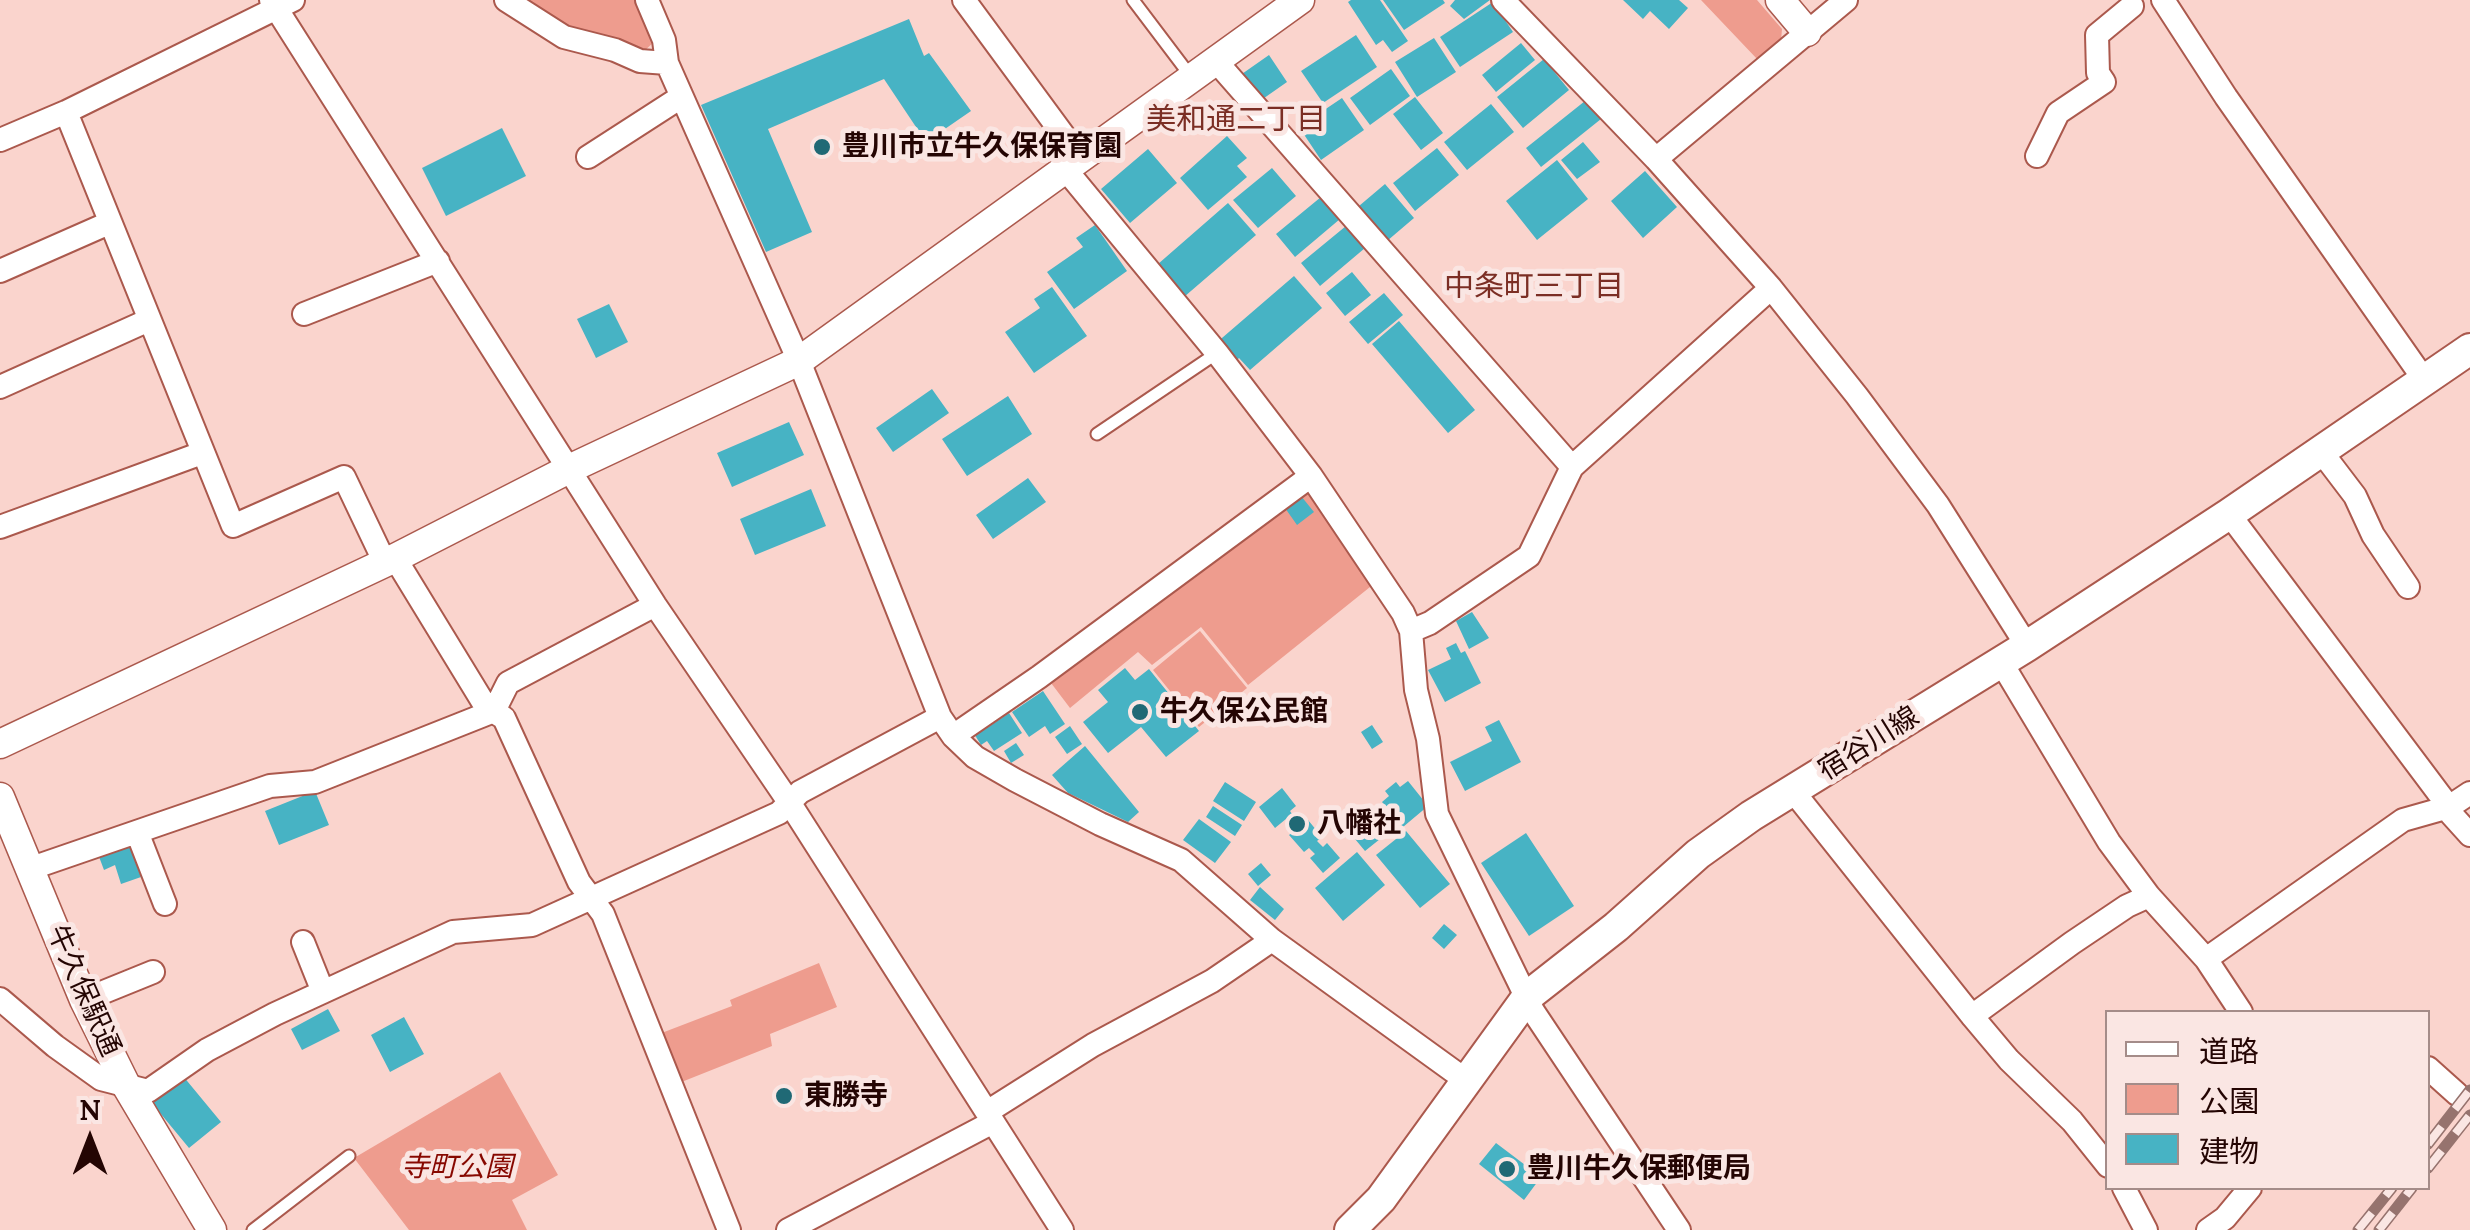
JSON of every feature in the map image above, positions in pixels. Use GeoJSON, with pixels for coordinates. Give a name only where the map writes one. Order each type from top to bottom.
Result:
{"type":"FeatureCollection","features":[{"type":"Feature","properties":{"kind":"main road","name":"宿谷川線"},"geometry":{"type":"LineString","coordinates":[[1350,1230],[1381,1199],[1528,996],[1616,927],[1698,854],[2229,514],[2470,348]]}},
{"type":"Feature","properties":{"kind":"street"},"geometry":{"type":"LineString","coordinates":[[506,0],[564,37],[640,61],[666,64]]}},
{"type":"Feature","properties":{"kind":"street"},"geometry":{"type":"LineString","coordinates":[[964,0],[1074,165],[1310,476],[1403,613],[1411,632],[1416,690],[1428,739],[1438,814],[1533,1011],[1680,1230]]}},
{"type":"Feature","properties":{"kind":"street"},"geometry":{"type":"LineString","coordinates":[[0,744],[390,561],[570,469],[798,361],[1300,0]]}},
{"type":"Feature","properties":{"kind":"street"},"geometry":{"type":"LineString","coordinates":[[1504,0],[1656,159],[1770,288],[1938,505],[2027,646]]}},
{"type":"Feature","properties":{"kind":"street"},"geometry":{"type":"LineString","coordinates":[[1780,0],[1806,32]]}},
{"type":"Feature","properties":{"kind":"street"},"geometry":{"type":"LineString","coordinates":[[1656,159],[1846,0]]}},
{"type":"Feature","properties":{"kind":"street"},"geometry":{"type":"LineString","coordinates":[[2037,156],[2058,113],[2104,82],[2098,73],[2097,35],[2121,3],[2150,6],[2163,0],[2226,98],[2423,378]]}},
{"type":"Feature","properties":{"kind":"street"},"geometry":{"type":"LineString","coordinates":[[0,140],[66,112],[280,2],[438,262],[655,605],[790,802],[1062,1230]]}},
{"type":"Feature","properties":{"kind":"street"},"geometry":{"type":"LineString","coordinates":[[651,2],[664,40],[666,64],[798,361],[946,727],[975,756],[1014,780],[1182,860],[1272,940],[1467,1081]]}},
{"type":"Feature","properties":{"kind":"street"},"geometry":{"type":"LineString","coordinates":[[1215,60],[1572,467]]}},
{"type":"Feature","properties":{"kind":"street"},"geometry":{"type":"LineString","coordinates":[[588,156],[682,97]]}},
{"type":"Feature","properties":{"kind":"street"},"geometry":{"type":"LineString","coordinates":[[66,112],[234,526],[344,477],[390,561],[486,707],[504,718],[579,882],[603,914],[729,1230]]}},
{"type":"Feature","properties":{"kind":"street"},"geometry":{"type":"LineString","coordinates":[[0,271],[110,223]]}},
{"type":"Feature","properties":{"kind":"street"},"geometry":{"type":"LineString","coordinates":[[304,314],[438,262]]}},
{"type":"Feature","properties":{"kind":"street"},"geometry":{"type":"LineString","coordinates":[[1411,632],[1530,556],[1572,467],[1770,288]]}},
{"type":"Feature","properties":{"kind":"street"},"geometry":{"type":"LineString","coordinates":[[0,387],[149,320]]}},
{"type":"Feature","properties":{"kind":"street"},"geometry":{"type":"LineString","coordinates":[[2320,450],[2354,496],[2373,535],[2408,587]]}},
{"type":"Feature","properties":{"kind":"street"},"geometry":{"type":"LineString","coordinates":[[0,527],[202,453]]}},
{"type":"Feature","properties":{"kind":"street"},"geometry":{"type":"LineString","coordinates":[[0,999],[101,1079],[148,1091],[206,1050],[454,932],[532,925],[778,813],[800,792],[946,727],[1039,677],[1310,476]]}},
{"type":"Feature","properties":{"kind":"street"},"geometry":{"type":"LineString","coordinates":[[2229,514],[2450,807],[2450,814],[2470,835]]}},
{"type":"Feature","properties":{"kind":"street"},"geometry":{"type":"LineString","coordinates":[[29,870],[270,786],[314,782],[494,711],[508,682],[655,605]]}},
{"type":"Feature","properties":{"kind":"street"},"geometry":{"type":"LineString","coordinates":[[2001,662],[2109,842],[2149,896],[2206,959],[2240,1010]]}},
{"type":"Feature","properties":{"kind":"street"},"geometry":{"type":"LineString","coordinates":[[1793,790],[1972,1016],[2072,1121],[2105,1162]]}},
{"type":"Feature","properties":{"kind":"street"},"geometry":{"type":"LineString","coordinates":[[2206,959],[2402,820],[2450,807],[2470,793]]}},
{"type":"Feature","properties":{"kind":"street","name":"牛久保駅通"},"geometry":{"type":"LineString","coordinates":[[0,797],[84,1000],[127,1087],[212,1230]]}},
{"type":"Feature","properties":{"kind":"street"},"geometry":{"type":"LineString","coordinates":[[138,832],[166,904]]}},
{"type":"Feature","properties":{"kind":"street"},"geometry":{"type":"LineString","coordinates":[[1972,1016],[2072,943],[2149,896]]}},
{"type":"Feature","properties":{"kind":"street"},"geometry":{"type":"LineString","coordinates":[[788,1230],[990,1117],[1093,1046],[1212,980],[1272,940]]}},
{"type":"Feature","properties":{"kind":"street"},"geometry":{"type":"LineString","coordinates":[[303,942],[323,992]]}},
{"type":"Feature","properties":{"kind":"street"},"geometry":{"type":"LineString","coordinates":[[84,1000],[154,972]]}},
{"type":"Feature","properties":{"kind":"street"},"geometry":{"type":"LineString","coordinates":[[2430,1070],[2458,1094]]}},
{"type":"Feature","properties":{"kind":"street"},"geometry":{"type":"LineString","coordinates":[[2125,1190],[2146,1230]]}},
{"type":"Feature","properties":{"kind":"street"},"geometry":{"type":"LineString","coordinates":[[2208,1230],[2226,1218],[2248,1190]]}},
{"type":"Feature","properties":{"kind":"lane"},"geometry":{"type":"LineString","coordinates":[[1133,0],[1192,78]]}},
{"type":"Feature","properties":{"kind":"lane"},"geometry":{"type":"LineString","coordinates":[[1098,434],[1218,353]]}},
{"type":"Feature","properties":{"kind":"lane"},"geometry":{"type":"LineString","coordinates":[[253,1230],[349,1156]]}},
{"type":"Feature","properties":{"kind":"green space"},"geometry":{"type":"Polygon","coordinates":[[[518,0],[638,0],[655,41],[641,54],[572,34],[518,0]]]}},
{"type":"Feature","properties":{"kind":"green space"},"geometry":{"type":"Polygon","coordinates":[[[1701,0],[1757,0],[1782,29],[1781,41],[1758,60],[1701,0]]]}},
{"type":"Feature","properties":{"kind":"green space"},"geometry":{"type":"Polygon","coordinates":[[[1315,493],[1375,583],[1248,685],[1201,627],[1152,665],[1138,652],[1070,708],[1048,679],[1296,494],[1315,493]]]}},
{"type":"Feature","properties":{"kind":"green space"},"geometry":{"type":"Polygon","coordinates":[[[1200,631],[1247,688],[1199,727],[1153,670],[1200,631]]]}},
{"type":"Feature","properties":{"kind":"green space"},"geometry":{"type":"Polygon","coordinates":[[[819,963],[837,1007],[770,1034],[772,1046],[679,1083],[659,1034],[732,1006],[730,1000],[819,963]]]}},
{"type":"Feature","properties":{"kind":"green space","name":"寺町公園"},"geometry":{"type":"Polygon","coordinates":[[[500,1072],[558,1175],[512,1200],[527,1230],[409,1230],[354,1158],[500,1072]]]}},
{"type":"Feature","properties":{"kind":"building"},"geometry":{"type":"Polygon","coordinates":[[[1380,0],[1408,41],[1392,52],[1383,40],[1376,45],[1348,2],[1380,0]]]}},
{"type":"Feature","properties":{"kind":"building"},"geometry":{"type":"Polygon","coordinates":[[[1383,0],[1443,0],[1445,3],[1404,30],[1383,0]]]}},
{"type":"Feature","properties":{"kind":"building"},"geometry":{"type":"Polygon","coordinates":[[[1455,0],[1490,0],[1464,19],[1450,6],[1455,0]]]}},
{"type":"Feature","properties":{"kind":"building"},"geometry":{"type":"Polygon","coordinates":[[[1623,0],[1679,0],[1688,8],[1669,29],[1650,11],[1643,19],[1623,0]]]}},
{"type":"Feature","properties":{"kind":"building"},"geometry":{"type":"Polygon","coordinates":[[[1493,2],[1513,32],[1460,67],[1440,37],[1493,2]]]}},
{"type":"Feature","properties":{"kind":"building"},"geometry":{"type":"Polygon","coordinates":[[[909,19],[924,56],[929,53],[971,111],[926,142],[884,79],[768,129],[812,232],[766,252],[701,105],[909,19]]]}},
{"type":"Feature","properties":{"kind":"building"},"geometry":{"type":"Polygon","coordinates":[[[1356,35],[1377,67],[1323,103],[1301,71],[1356,35]]]}},
{"type":"Feature","properties":{"kind":"building"},"geometry":{"type":"Polygon","coordinates":[[[1434,38],[1456,72],[1417,97],[1395,62],[1434,38]]]}},
{"type":"Feature","properties":{"kind":"building"},"geometry":{"type":"Polygon","coordinates":[[[1521,43],[1535,60],[1496,92],[1482,75],[1521,43]]]}},
{"type":"Feature","properties":{"kind":"building"},"geometry":{"type":"Polygon","coordinates":[[[1269,55],[1287,82],[1257,103],[1239,76],[1269,55]]]}},
{"type":"Feature","properties":{"kind":"building"},"geometry":{"type":"Polygon","coordinates":[[[1544,59],[1569,90],[1523,128],[1497,97],[1544,59]]]}},
{"type":"Feature","properties":{"kind":"building"},"geometry":{"type":"Polygon","coordinates":[[[1391,69],[1410,96],[1370,125],[1350,98],[1391,69]]]}},
{"type":"Feature","properties":{"kind":"building"},"geometry":{"type":"Polygon","coordinates":[[[1415,97],[1443,133],[1421,150],[1393,114],[1415,97]]]}},
{"type":"Feature","properties":{"kind":"building"},"geometry":{"type":"Polygon","coordinates":[[[1342,98],[1364,130],[1321,160],[1299,127],[1342,98]]]}},
{"type":"Feature","properties":{"kind":"building"},"geometry":{"type":"Polygon","coordinates":[[[1585,101],[1601,119],[1541,167],[1526,148],[1585,101]]]}},
{"type":"Feature","properties":{"kind":"building"},"geometry":{"type":"Polygon","coordinates":[[[1491,104],[1514,132],[1467,170],[1444,142],[1491,104]]]}},
{"type":"Feature","properties":{"kind":"building"},"geometry":{"type":"Polygon","coordinates":[[[502,128],[526,176],[446,216],[422,168],[502,128]]]}},
{"type":"Feature","properties":{"kind":"building"},"geometry":{"type":"Polygon","coordinates":[[[1227,136],[1247,158],[1237,166],[1247,177],[1208,210],[1180,178],[1227,136]]]}},
{"type":"Feature","properties":{"kind":"building"},"geometry":{"type":"Polygon","coordinates":[[[1583,142],[1600,162],[1577,179],[1561,160],[1583,142]]]}},
{"type":"Feature","properties":{"kind":"building"},"geometry":{"type":"Polygon","coordinates":[[[1437,148],[1459,175],[1415,211],[1393,183],[1437,148]]]}},
{"type":"Feature","properties":{"kind":"building"},"geometry":{"type":"Polygon","coordinates":[[[1148,149],[1177,183],[1130,223],[1101,189],[1148,149]]]}},
{"type":"Feature","properties":{"kind":"building"},"geometry":{"type":"Polygon","coordinates":[[[1557,160],[1588,199],[1537,240],[1506,201],[1557,160]]]}},
{"type":"Feature","properties":{"kind":"building"},"geometry":{"type":"Polygon","coordinates":[[[1272,168],[1296,196],[1258,228],[1233,200],[1272,168]]]}},
{"type":"Feature","properties":{"kind":"building"},"geometry":{"type":"Polygon","coordinates":[[[1645,171],[1677,207],[1643,238],[1611,201],[1645,171]]]}},
{"type":"Feature","properties":{"kind":"building"},"geometry":{"type":"Polygon","coordinates":[[[1385,184],[1414,218],[1387,241],[1359,206],[1385,184]]]}},
{"type":"Feature","properties":{"kind":"building"},"geometry":{"type":"Polygon","coordinates":[[[1321,197],[1340,219],[1295,257],[1276,234],[1321,197]]]}},
{"type":"Feature","properties":{"kind":"building"},"geometry":{"type":"Polygon","coordinates":[[[1228,203],[1256,235],[1184,297],[1150,271],[1228,203]]]}},
{"type":"Feature","properties":{"kind":"building"},"geometry":{"type":"Polygon","coordinates":[[[1095,225],[1127,271],[1074,309],[1047,272],[1083,247],[1076,238],[1095,225]]]}},
{"type":"Feature","properties":{"kind":"building"},"geometry":{"type":"Polygon","coordinates":[[[1346,226],[1365,248],[1320,286],[1301,263],[1346,226]]]}},
{"type":"Feature","properties":{"kind":"building"},"geometry":{"type":"Polygon","coordinates":[[[1352,272],[1371,295],[1345,316],[1326,293],[1352,272]]]}},
{"type":"Feature","properties":{"kind":"building"},"geometry":{"type":"Polygon","coordinates":[[[1294,276],[1322,308],[1250,370],[1239,358],[1233,364],[1215,344],[1294,276]]]}},
{"type":"Feature","properties":{"kind":"building"},"geometry":{"type":"Polygon","coordinates":[[[1052,287],[1087,336],[1034,373],[1005,332],[1040,308],[1034,299],[1052,287]]]}},
{"type":"Feature","properties":{"kind":"building"},"geometry":{"type":"Polygon","coordinates":[[[1384,293],[1403,315],[1368,344],[1349,322],[1384,293]]]}},
{"type":"Feature","properties":{"kind":"building"},"geometry":{"type":"Polygon","coordinates":[[[609,304],[628,342],[596,358],[577,319],[609,304]]]}},
{"type":"Feature","properties":{"kind":"building"},"geometry":{"type":"Polygon","coordinates":[[[1399,321],[1475,410],[1448,433],[1372,344],[1399,321]]]}},
{"type":"Feature","properties":{"kind":"building"},"geometry":{"type":"Polygon","coordinates":[[[932,389],[949,413],[893,452],[876,428],[932,389]]]}},
{"type":"Feature","properties":{"kind":"building"},"geometry":{"type":"Polygon","coordinates":[[[1008,396],[1032,434],[967,476],[942,439],[1008,396]]]}},
{"type":"Feature","properties":{"kind":"building"},"geometry":{"type":"Polygon","coordinates":[[[789,422],[804,455],[732,487],[717,453],[789,422]]]}},
{"type":"Feature","properties":{"kind":"building"},"geometry":{"type":"Polygon","coordinates":[[[1028,478],[1046,502],[993,539],[976,515],[1028,478]]]}},
{"type":"Feature","properties":{"kind":"building"},"geometry":{"type":"Polygon","coordinates":[[[811,489],[826,526],[755,555],[740,519],[811,489]]]}},
{"type":"Feature","properties":{"kind":"building"},"geometry":{"type":"Polygon","coordinates":[[[1301,496],[1314,512],[1297,525],[1285,508],[1301,496]]]}},
{"type":"Feature","properties":{"kind":"building"},"geometry":{"type":"Polygon","coordinates":[[[1472,612],[1489,638],[1469,649],[1456,621],[1472,612]]]}},
{"type":"Feature","properties":{"kind":"building"},"geometry":{"type":"Polygon","coordinates":[[[1456,643],[1461,653],[1465,651],[1481,683],[1445,702],[1428,670],[1451,659],[1446,648],[1456,643]]]}},
{"type":"Feature","properties":{"kind":"building","name":"牛久保公民館"},"geometry":{"type":"Polygon","coordinates":[[[1125,668],[1135,680],[1149,669],[1199,731],[1166,757],[1141,727],[1108,753],[1083,722],[1108,702],[1098,690],[1125,668]]]}},
{"type":"Feature","properties":{"kind":"building"},"geometry":{"type":"Polygon","coordinates":[[[1043,691],[1065,724],[1050,734],[1045,726],[1029,737],[1012,712],[1043,691]]]}},
{"type":"Feature","properties":{"kind":"building"},"geometry":{"type":"Polygon","coordinates":[[[1009,713],[1022,733],[994,751],[987,741],[981,745],[973,732],[982,726],[984,730],[1009,713]]]}},
{"type":"Feature","properties":{"kind":"building"},"geometry":{"type":"Polygon","coordinates":[[[1499,720],[1521,762],[1465,791],[1450,762],[1492,741],[1485,727],[1499,720]]]}},
{"type":"Feature","properties":{"kind":"building"},"geometry":{"type":"Polygon","coordinates":[[[1372,725],[1383,742],[1372,749],[1361,732],[1372,725]]]}},
{"type":"Feature","properties":{"kind":"building"},"geometry":{"type":"Polygon","coordinates":[[[1070,726],[1082,744],[1067,754],[1055,737],[1070,726]]]}},
{"type":"Feature","properties":{"kind":"building"},"geometry":{"type":"Polygon","coordinates":[[[1016,743],[1024,755],[1011,763],[1004,751],[1016,743]]]}},
{"type":"Feature","properties":{"kind":"building"},"geometry":{"type":"Polygon","coordinates":[[[1085,746],[1139,812],[1128,822],[1068,793],[1052,775],[1085,746]]]}},
{"type":"Feature","properties":{"kind":"building"},"geometry":{"type":"Polygon","coordinates":[[[1408,781],[1428,806],[1403,827],[1382,802],[1389,796],[1385,791],[1396,782],[1400,787],[1408,781]]]}},
{"type":"Feature","properties":{"kind":"building"},"geometry":{"type":"Polygon","coordinates":[[[1225,782],[1256,802],[1244,821],[1213,801],[1225,782]]]}},
{"type":"Feature","properties":{"kind":"building"},"geometry":{"type":"Polygon","coordinates":[[[1282,788],[1296,806],[1275,828],[1259,807],[1282,788]]]}},
{"type":"Feature","properties":{"kind":"building"},"geometry":{"type":"Polygon","coordinates":[[[315,791],[329,825],[279,845],[265,811],[315,791]]]}},
{"type":"Feature","properties":{"kind":"building"},"geometry":{"type":"Polygon","coordinates":[[[1213,806],[1242,825],[1235,836],[1206,817],[1213,806]]]}},
{"type":"Feature","properties":{"kind":"building"},"geometry":{"type":"Polygon","coordinates":[[[1199,819],[1231,842],[1215,863],[1183,840],[1199,819]]]}},
{"type":"Feature","properties":{"kind":"building"},"geometry":{"type":"Polygon","coordinates":[[[1308,820],[1322,837],[1317,841],[1323,847],[1327,843],[1340,858],[1323,873],[1310,858],[1315,854],[1309,848],[1304,852],[1289,835],[1308,820]]]}},
{"type":"Feature","properties":{"kind":"building"},"geometry":{"type":"Polygon","coordinates":[[[1365,821],[1380,839],[1365,851],[1350,833],[1365,821]]]}},
{"type":"Feature","properties":{"kind":"building"},"geometry":{"type":"Polygon","coordinates":[[[1406,831],[1450,884],[1420,908],[1376,855],[1406,831]]]}},
{"type":"Feature","properties":{"kind":"building"},"geometry":{"type":"Polygon","coordinates":[[[1526,833],[1574,906],[1529,936],[1481,863],[1526,833]]]}},
{"type":"Feature","properties":{"kind":"building"},"geometry":{"type":"Polygon","coordinates":[[[128,842],[141,877],[121,884],[115,865],[104,870],[98,854],[128,842]]]}},
{"type":"Feature","properties":{"kind":"building"},"geometry":{"type":"Polygon","coordinates":[[[1357,852],[1385,885],[1343,921],[1315,888],[1357,852]]]}},
{"type":"Feature","properties":{"kind":"building"},"geometry":{"type":"Polygon","coordinates":[[[1261,863],[1271,875],[1258,886],[1248,874],[1261,863]]]}},
{"type":"Feature","properties":{"kind":"building"},"geometry":{"type":"Polygon","coordinates":[[[1260,887],[1284,909],[1275,920],[1250,900],[1260,887]]]}},
{"type":"Feature","properties":{"kind":"building"},"geometry":{"type":"Polygon","coordinates":[[[1444,924],[1457,935],[1444,949],[1432,938],[1444,924]]]}},
{"type":"Feature","properties":{"kind":"building"},"geometry":{"type":"Polygon","coordinates":[[[328,1009],[340,1031],[302,1050],[291,1029],[328,1009]]]}},
{"type":"Feature","properties":{"kind":"building"},"geometry":{"type":"Polygon","coordinates":[[[404,1017],[424,1054],[390,1072],[371,1035],[404,1017]]]}},
{"type":"Feature","properties":{"kind":"building"},"geometry":{"type":"Polygon","coordinates":[[[183,1076],[221,1122],[189,1148],[151,1102],[183,1076]]]}},
{"type":"Feature","properties":{"kind":"building"},"geometry":{"type":"Polygon","coordinates":[[[1496,1143],[1541,1177],[1524,1200],[1479,1164],[1496,1143]]]}},
{"type":"Feature","properties":{"kind":"railway"},"geometry":{"type":"LineString","coordinates":[[2430,1141],[2470,1090]]}},
{"type":"Feature","properties":{"kind":"railway"},"geometry":{"type":"LineString","coordinates":[[2430,1165],[2470,1115]]}},
{"type":"Feature","properties":{"kind":"railway"},"geometry":{"type":"LineString","coordinates":[[2358,1230],[2390,1190]]}},
{"type":"Feature","properties":{"kind":"railway"},"geometry":{"type":"LineString","coordinates":[[2379,1230],[2410,1190]]}},
{"type":"Feature","properties":{"kind":"place","name":"豊川市立牛久保保育園"},"geometry":{"type":"Point","coordinates":[822,147]}},
{"type":"Feature","properties":{"kind":"place","name":"牛久保公民館"},"geometry":{"type":"Point","coordinates":[1140,712]}},
{"type":"Feature","properties":{"kind":"place","name":"八幡社"},"geometry":{"type":"Point","coordinates":[1297,824]}},
{"type":"Feature","properties":{"kind":"place","name":"東勝寺"},"geometry":{"type":"Point","coordinates":[784,1096]}},
{"type":"Feature","properties":{"kind":"place","name":"豊川牛久保郵便局"},"geometry":{"type":"Point","coordinates":[1507,1169]}},
{"type":"Feature","properties":{"kind":"district","name":"美和通二丁目"},"geometry":{"type":"Point","coordinates":[1236,120]}},
{"type":"Feature","properties":{"kind":"district","name":"中条町三丁目"},"geometry":{"type":"Point","coordinates":[1534,287]}}]}
